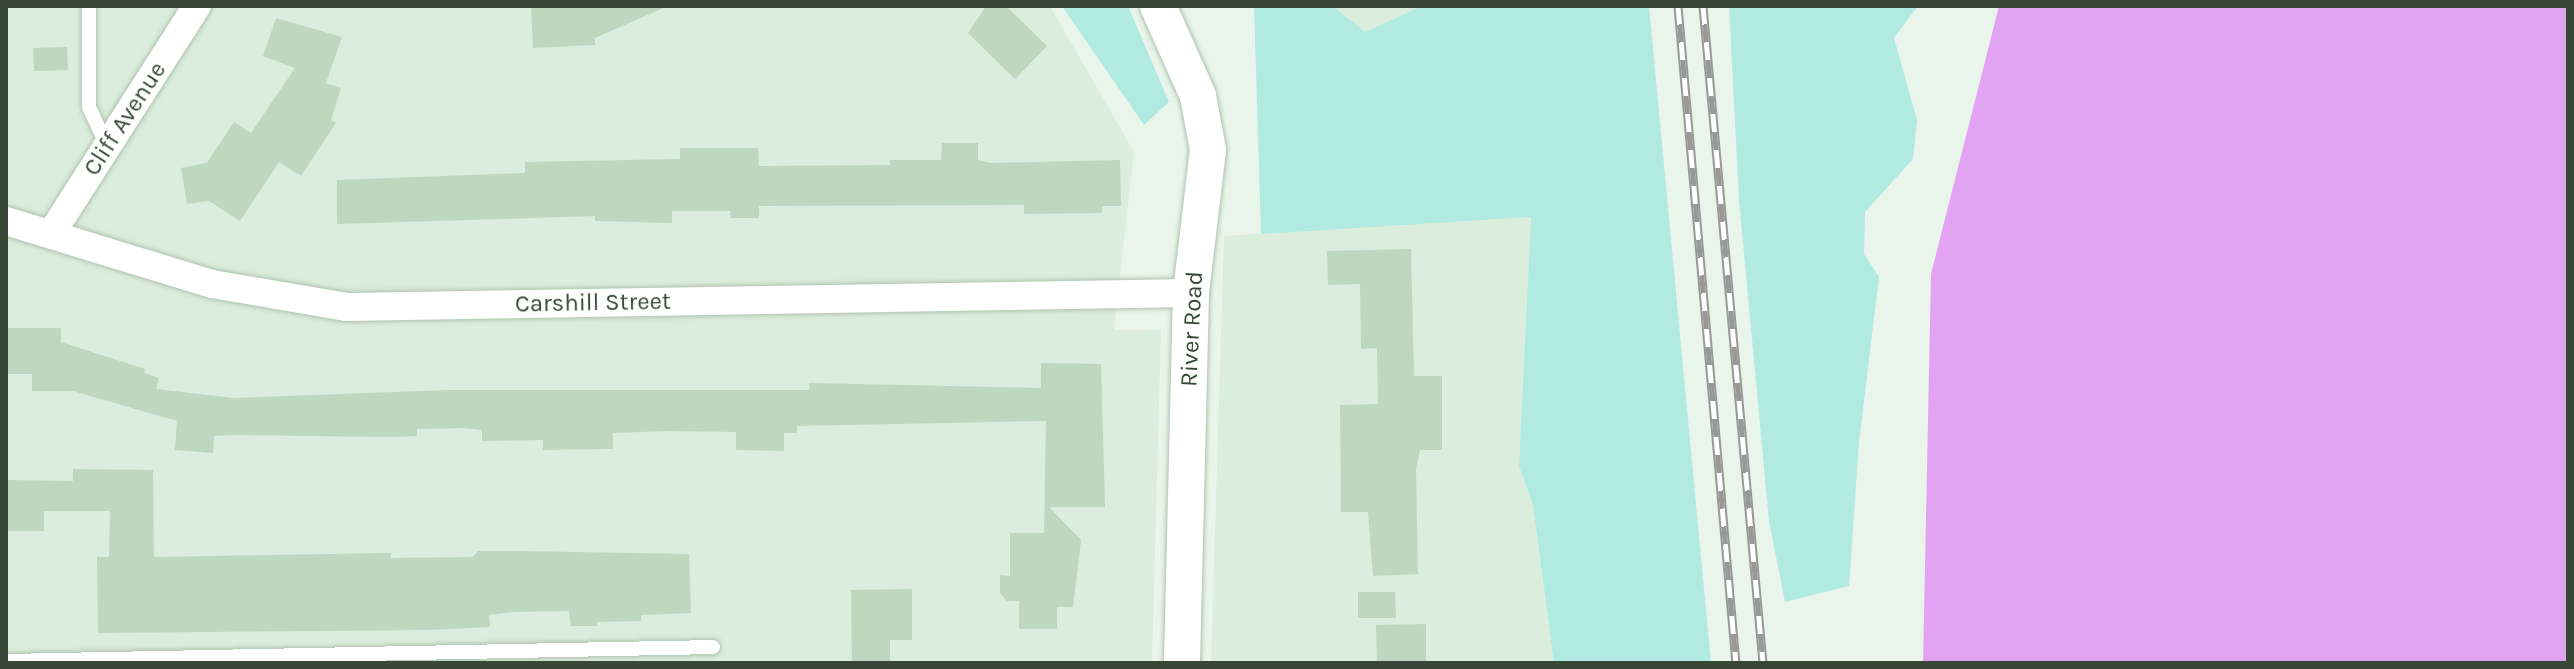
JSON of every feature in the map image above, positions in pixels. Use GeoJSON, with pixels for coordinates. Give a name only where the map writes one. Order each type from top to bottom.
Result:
{"type":"FeatureCollection","features":[{"type":"Feature","properties":{"kind":"street","name":"Cliff Avenue"},"geometry":{"type":"LineString","coordinates":[[53,231],[197,6]]}},
{"type":"Feature","properties":{"kind":"street","name":"River Road"},"geometry":{"type":"LineString","coordinates":[[1158,6],[1198,96],[1207,138],[1208,174],[1191,293],[1182,663]]}},
{"type":"Feature","properties":{"kind":"street","name":"Carshill Street"},"geometry":{"type":"LineString","coordinates":[[6,221],[53,231],[212,284],[346,307],[1191,293]]}},
{"type":"Feature","properties":{"kind":"lane"},"geometry":{"type":"LineString","coordinates":[[89,6],[89,107],[108,146]]}},
{"type":"Feature","properties":{"kind":"lane"},"geometry":{"type":"LineString","coordinates":[[6,661],[713,647]]}},
{"type":"Feature","properties":{"kind":"shaded area"},"geometry":{"type":"Polygon","coordinates":[[[6,6],[1050,6],[1134,152],[1114,330],[1161,330],[1152,663],[6,663],[6,6]]]}},
{"type":"Feature","properties":{"kind":"shaded area"},"geometry":{"type":"Polygon","coordinates":[[[1062,6],[1128,6],[1169,102],[1144,125],[1062,6]]]}},
{"type":"Feature","properties":{"kind":"shaded area"},"geometry":{"type":"Polygon","coordinates":[[[1254,6],[1333,6],[1365,32],[1422,6],[1649,6],[1711,663],[1554,663],[1533,505],[1519,466],[1531,217],[1261,234],[1254,6]]]}},
{"type":"Feature","properties":{"kind":"shaded area"},"geometry":{"type":"Polygon","coordinates":[[[1333,6],[1422,6],[1365,32],[1333,6]]]}},
{"type":"Feature","properties":{"kind":"shaded area"},"geometry":{"type":"Polygon","coordinates":[[[1729,6],[1918,6],[1894,38],[1917,120],[1913,159],[1865,212],[1864,254],[1879,277],[1859,442],[1849,586],[1785,602],[1769,521],[1739,200],[1729,6]]]}},
{"type":"Feature","properties":{"kind":"shaded area"},"geometry":{"type":"Polygon","coordinates":[[[1999,6],[2568,6],[2568,663],[1923,663],[1931,274],[1999,6]]]}},
{"type":"Feature","properties":{"kind":"shaded area"},"geometry":{"type":"Polygon","coordinates":[[[1531,216],[1519,466],[1533,505],[1554,663],[1211,663],[1224,236],[1531,216]]]}},
{"type":"Feature","properties":{"kind":"building"},"geometry":{"type":"Polygon","coordinates":[[[531,6],[668,6],[595,38],[595,45],[533,48],[531,6]]]}},
{"type":"Feature","properties":{"kind":"building"},"geometry":{"type":"Polygon","coordinates":[[[986,6],[1006,6],[1047,46],[1015,79],[968,33],[986,6]]]}},
{"type":"Feature","properties":{"kind":"building"},"geometry":{"type":"Polygon","coordinates":[[[276,18],[342,37],[326,83],[341,88],[331,120],[336,123],[301,176],[279,162],[240,221],[209,201],[187,204],[181,168],[207,163],[234,122],[251,133],[295,68],[263,56],[276,18]]]}},
{"type":"Feature","properties":{"kind":"building"},"geometry":{"type":"Polygon","coordinates":[[[67,47],[68,70],[34,71],[33,48],[67,47]]]}},
{"type":"Feature","properties":{"kind":"building"},"geometry":{"type":"Polygon","coordinates":[[[942,143],[978,143],[978,160],[990,163],[1120,160],[1121,206],[1102,206],[1102,213],[1024,214],[1024,205],[759,206],[759,218],[731,218],[730,211],[672,211],[672,223],[595,221],[595,216],[337,224],[337,180],[525,173],[525,162],[680,159],[680,148],[758,148],[759,166],[890,165],[890,160],[941,160],[942,143]]]}},
{"type":"Feature","properties":{"kind":"building"},"geometry":{"type":"Polygon","coordinates":[[[1411,249],[1414,376],[1442,376],[1442,450],[1420,450],[1416,469],[1418,574],[1373,576],[1368,512],[1341,512],[1340,405],[1378,404],[1377,348],[1361,349],[1360,284],[1328,285],[1327,251],[1411,249]]]}},
{"type":"Feature","properties":{"kind":"building"},"geometry":{"type":"Polygon","coordinates":[[[6,328],[61,328],[61,342],[145,369],[144,373],[159,378],[156,389],[234,398],[447,390],[809,390],[809,383],[1041,388],[1041,363],[1101,364],[1105,507],[1049,507],[1081,540],[1073,607],[1057,607],[1057,629],[1019,629],[1019,601],[1007,601],[1000,593],[1000,575],[1010,576],[1010,533],[1044,533],[1046,421],[797,426],[797,433],[784,433],[784,451],[736,450],[736,432],[667,431],[613,433],[613,449],[543,450],[543,440],[482,441],[482,430],[464,428],[417,429],[417,436],[391,437],[214,436],[213,453],[175,450],[177,421],[73,391],[32,391],[32,374],[6,374],[6,328]]]}},
{"type":"Feature","properties":{"kind":"building"},"geometry":{"type":"Polygon","coordinates":[[[73,469],[153,470],[154,557],[391,553],[391,558],[473,557],[478,551],[689,554],[691,613],[641,615],[641,621],[597,622],[597,626],[571,626],[569,611],[489,615],[490,627],[428,630],[98,633],[97,557],[109,557],[110,511],[44,511],[44,531],[6,531],[6,480],[73,481],[73,469]]]}},
{"type":"Feature","properties":{"kind":"building"},"geometry":{"type":"Polygon","coordinates":[[[912,589],[912,640],[890,640],[890,663],[852,663],[851,590],[912,589]]]}},
{"type":"Feature","properties":{"kind":"building"},"geometry":{"type":"Polygon","coordinates":[[[1358,592],[1395,592],[1396,618],[1358,618],[1358,592]]]}},
{"type":"Feature","properties":{"kind":"building"},"geometry":{"type":"Polygon","coordinates":[[[1426,624],[1426,663],[1377,663],[1376,625],[1426,624]]]}},
{"type":"Feature","properties":{"kind":"railway"},"geometry":{"type":"LineString","coordinates":[[1678,6],[1736,663]]}},
{"type":"Feature","properties":{"kind":"railway"},"geometry":{"type":"LineString","coordinates":[[1703,6],[1763,663]]}}]}
